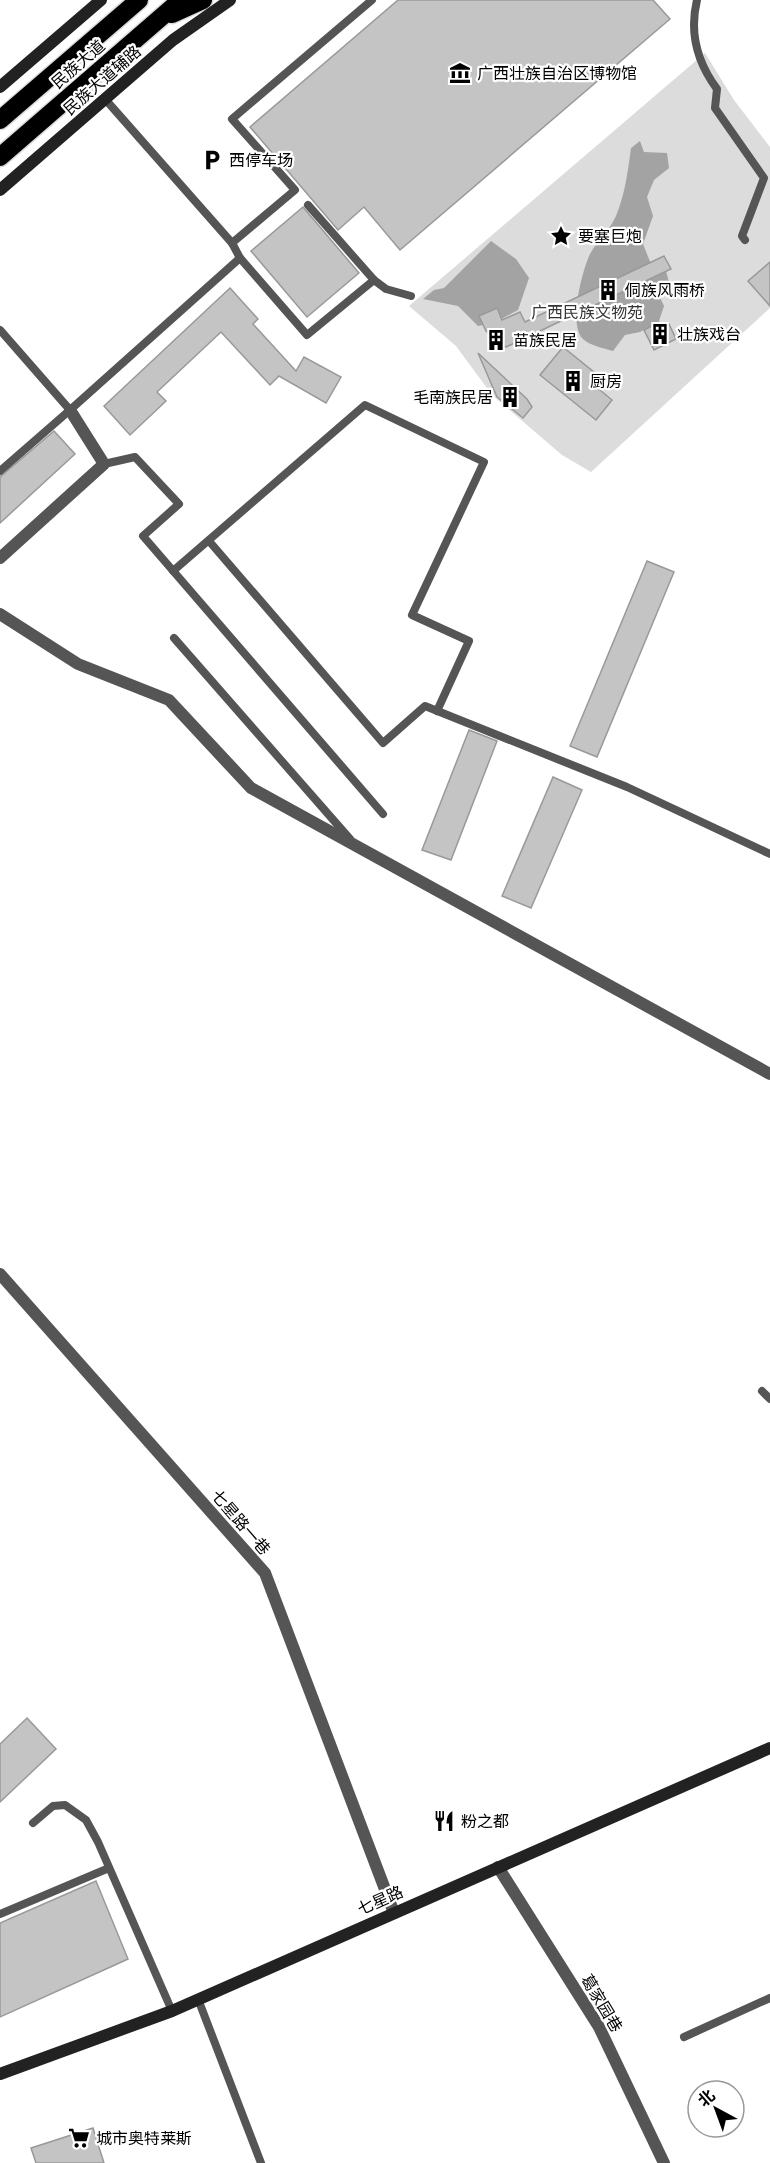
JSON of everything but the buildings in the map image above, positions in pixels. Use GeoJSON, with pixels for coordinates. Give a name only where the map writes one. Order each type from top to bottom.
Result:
{"type":"FeatureCollection","features":[{"type":"Feature","properties":{"kind":"highway","name":"民族大道"},"geometry":{"type":"LineString","coordinates":[[0,120],[139,0]]}},
{"type":"Feature","properties":{"kind":"highway","name":"民族大道"},"geometry":{"type":"LineString","coordinates":[[0,157],[181,0]]}},
{"type":"Feature","properties":{"kind":"highway"},"geometry":{"type":"LineString","coordinates":[[157,21],[203,0]]}},
{"type":"Feature","properties":{"kind":"main road"},"geometry":{"type":"LineString","coordinates":[[0,87],[101,0]]}},
{"type":"Feature","properties":{"kind":"main road","name":"民族大道辅路"},"geometry":{"type":"LineString","coordinates":[[0,190],[173,40],[230,0]]}},
{"type":"Feature","properties":{"kind":"main road","name":"七星路"},"geometry":{"type":"LineString","coordinates":[[0,2074],[172,2011],[770,1748]]}},
{"type":"Feature","properties":{"kind":"street"},"geometry":{"type":"LineString","coordinates":[[0,558],[104,464],[70,410]]}},
{"type":"Feature","properties":{"kind":"street"},"geometry":{"type":"LineString","coordinates":[[0,614],[78,664],[169,700],[251,788],[770,1074]]}},
{"type":"Feature","properties":{"kind":"street","name":"七星路一巷"},"geometry":{"type":"LineString","coordinates":[[0,1274],[265,1573],[394,1913]]}},
{"type":"Feature","properties":{"kind":"street","name":"葛家园巷"},"geometry":{"type":"LineString","coordinates":[[498,1867],[599,2027],[664,2163]]}},
{"type":"Feature","properties":{"kind":"lane"},"geometry":{"type":"LineString","coordinates":[[232,243],[295,190],[232,119],[372,0]]}},
{"type":"Feature","properties":{"kind":"lane"},"geometry":{"type":"LineString","coordinates":[[697,0],[694,15],[696,48],[702,68],[717,89],[715,108],[764,178],[742,236],[745,240]]}},
{"type":"Feature","properties":{"kind":"lane"},"geometry":{"type":"LineString","coordinates":[[105,99],[232,243],[240,258],[307,335],[374,280]]}},
{"type":"Feature","properties":{"kind":"lane"},"geometry":{"type":"LineString","coordinates":[[309,206],[374,280],[386,289],[411,296]]}},
{"type":"Feature","properties":{"kind":"lane"},"geometry":{"type":"LineString","coordinates":[[0,471],[240,258]]}},
{"type":"Feature","properties":{"kind":"lane"},"geometry":{"type":"LineString","coordinates":[[0,330],[70,410]]}},
{"type":"Feature","properties":{"kind":"lane"},"geometry":{"type":"LineString","coordinates":[[173,571],[365,405],[484,462],[412,615],[469,641],[437,711]]}},
{"type":"Feature","properties":{"kind":"lane"},"geometry":{"type":"LineString","coordinates":[[104,464],[135,457],[179,504],[143,536],[383,814]]}},
{"type":"Feature","properties":{"kind":"lane"},"geometry":{"type":"LineString","coordinates":[[209,541],[383,743],[425,706],[627,787],[770,854]]}},
{"type":"Feature","properties":{"kind":"lane"},"geometry":{"type":"LineString","coordinates":[[174,638],[355,845]]}},
{"type":"Feature","properties":{"kind":"lane"},"geometry":{"type":"LineString","coordinates":[[762,1391],[770,1399]]}},
{"type":"Feature","properties":{"kind":"lane"},"geometry":{"type":"LineString","coordinates":[[33,1823],[53,1806],[65,1805],[86,1820],[172,2011]]}},
{"type":"Feature","properties":{"kind":"lane"},"geometry":{"type":"LineString","coordinates":[[0,1914],[109,1868]]}},
{"type":"Feature","properties":{"kind":"lane"},"geometry":{"type":"LineString","coordinates":[[684,2037],[770,1998]]}},
{"type":"Feature","properties":{"kind":"lane"},"geometry":{"type":"LineString","coordinates":[[198,1999],[261,2163]]}},
{"type":"Feature","properties":{"kind":"green space","name":"广西民族文物苑"},"geometry":{"type":"Polygon","coordinates":[[[705,53],[734,100],[770,147],[770,308],[591,472],[562,455],[492,395],[456,346],[409,306],[705,53]]]}},
{"type":"Feature","properties":{"kind":"shaded area"},"geometry":{"type":"Polygon","coordinates":[[[640,141],[644,152],[667,153],[669,168],[654,180],[647,197],[653,216],[643,244],[651,264],[666,271],[669,282],[660,286],[657,291],[664,306],[659,321],[640,332],[625,335],[613,351],[593,345],[583,339],[577,322],[578,298],[583,272],[590,254],[610,226],[619,208],[631,148],[640,141]]]}},
{"type":"Feature","properties":{"kind":"shaded area"},"geometry":{"type":"Polygon","coordinates":[[[491,241],[516,259],[529,278],[518,310],[494,323],[478,326],[458,306],[423,299],[434,290],[444,288],[491,241]]]}},
{"type":"Feature","properties":{"kind":"place","name":"广西壮族自治区博物馆"},"geometry":{"type":"Point","coordinates":[460,73]}},
{"type":"Feature","properties":{"kind":"place","name":"西停车场"},"geometry":{"type":"Point","coordinates":[212,160]}},
{"type":"Feature","properties":{"kind":"place","name":"要塞巨炮"},"geometry":{"type":"Point","coordinates":[561,236]}},
{"type":"Feature","properties":{"kind":"place","name":"侗族风雨桥"},"geometry":{"type":"Point","coordinates":[608,290]}},
{"type":"Feature","properties":{"kind":"place","name":"壮族戏台"},"geometry":{"type":"Point","coordinates":[660,334]}},
{"type":"Feature","properties":{"kind":"place","name":"苗族民居"},"geometry":{"type":"Point","coordinates":[496,340]}},
{"type":"Feature","properties":{"kind":"place","name":"厨房"},"geometry":{"type":"Point","coordinates":[573,381]}},
{"type":"Feature","properties":{"kind":"place","name":"毛南族民居"},"geometry":{"type":"Point","coordinates":[510,397]}},
{"type":"Feature","properties":{"kind":"place","name":"粉之都"},"geometry":{"type":"Point","coordinates":[444,1821]}},
{"type":"Feature","properties":{"kind":"place","name":"城市奥特莱斯"},"geometry":{"type":"Point","coordinates":[79,2138]}}]}
